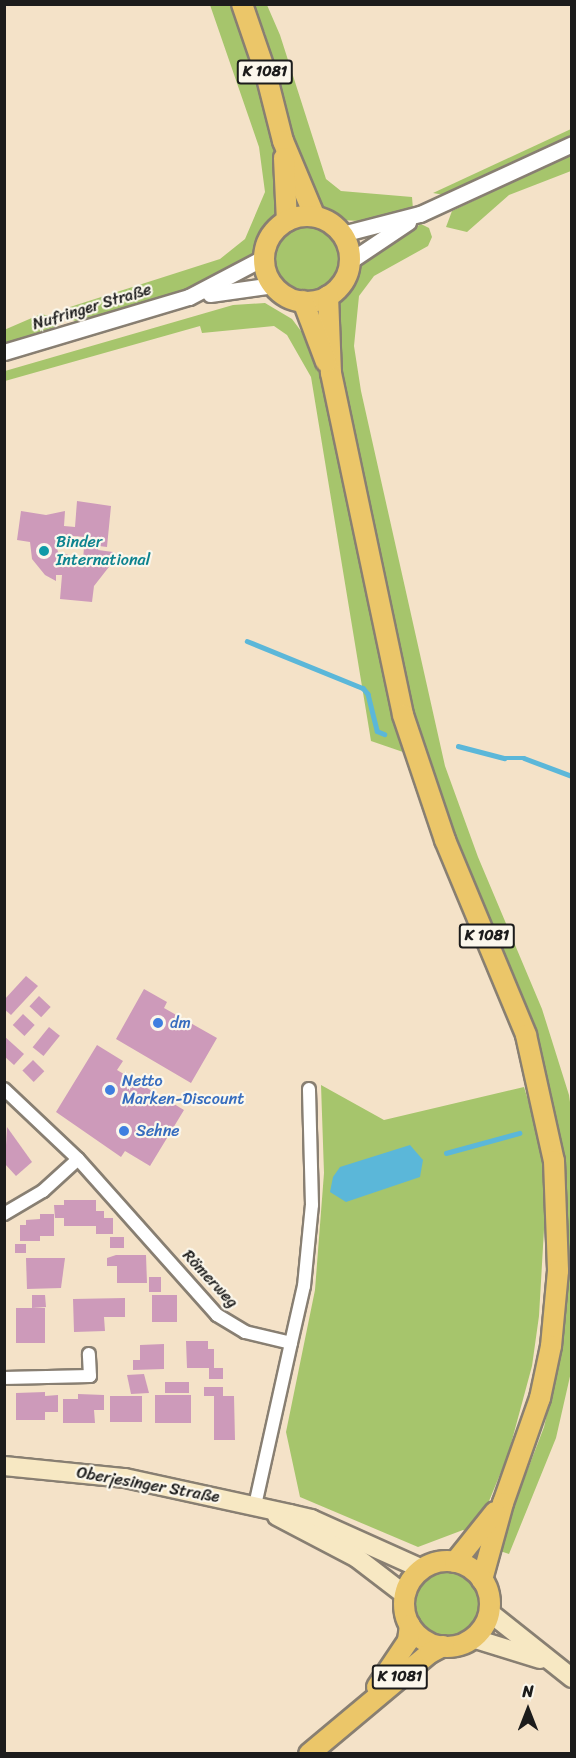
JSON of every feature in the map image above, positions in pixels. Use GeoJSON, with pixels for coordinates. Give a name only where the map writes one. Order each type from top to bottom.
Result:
{"type":"FeatureCollection","features":[{"type":"Feature","properties":{"kind":"main road","name":"K 1081"},"geometry":{"type":"LineString","coordinates":[[242,4],[266,74],[283,141],[315,217]]}},
{"type":"Feature","properties":{"kind":"main road","name":"K 1081"},"geometry":{"type":"LineString","coordinates":[[283,141],[286,221]]}},
{"type":"Feature","properties":{"kind":"main road"},"geometry":{"type":"LineString","coordinates":[[315,217],[328,222],[342,234],[350,261],[341,285],[328,296],[303,301],[288,297],[273,285],[264,257],[270,237],[286,221],[315,217]]}},
{"type":"Feature","properties":{"kind":"main road","name":"K 1081"},"geometry":{"type":"LineString","coordinates":[[328,296],[331,373],[376,598],[410,743],[445,840],[517,1011],[550,1136],[558,1216],[554,1320],[540,1398],[503,1503],[482,1580]]}},
{"type":"Feature","properties":{"kind":"main road","name":"K 1081"},"geometry":{"type":"LineString","coordinates":[[303,301],[331,373]]}},
{"type":"Feature","properties":{"kind":"main road","name":"Oberjesinger Straße"},"geometry":{"type":"LineString","coordinates":[[4,1466],[100,1473],[311,1519],[422,1569]]}},
{"type":"Feature","properties":{"kind":"main road","name":"K 1081"},"geometry":{"type":"LineString","coordinates":[[455,1562],[503,1503]]}},
{"type":"Feature","properties":{"kind":"main road"},"geometry":{"type":"LineString","coordinates":[[261,1508],[357,1558],[405,1595]]}},
{"type":"Feature","properties":{"kind":"main road"},"geometry":{"type":"LineString","coordinates":[[455,1562],[471,1568],[482,1580],[489,1595],[489,1612],[472,1638],[458,1645],[443,1646],[427,1642],[410,1625],[404,1612],[405,1595],[411,1581],[422,1569],[435,1563],[455,1562]]}},
{"type":"Feature","properties":{"kind":"main road"},"geometry":{"type":"LineString","coordinates":[[489,1612],[572,1678]]}},
{"type":"Feature","properties":{"kind":"main road","name":"K 1081"},"geometry":{"type":"LineString","coordinates":[[358,1710],[402,1652],[410,1625]]}},
{"type":"Feature","properties":{"kind":"main road"},"geometry":{"type":"LineString","coordinates":[[472,1638],[548,1661]]}},
{"type":"Feature","properties":{"kind":"main road","name":"K 1081"},"geometry":{"type":"LineString","coordinates":[[309,1754],[358,1710],[443,1646]]}},
{"type":"Feature","properties":{"kind":"street"},"geometry":{"type":"LineString","coordinates":[[350,261],[420,214],[572,144]]}},
{"type":"Feature","properties":{"kind":"street"},"geometry":{"type":"LineString","coordinates":[[342,234],[420,214]]}},
{"type":"Feature","properties":{"kind":"street","name":"Nufringer Straße"},"geometry":{"type":"LineString","coordinates":[[189,297],[264,257]]}},
{"type":"Feature","properties":{"kind":"street","name":"Nufringer Straße"},"geometry":{"type":"LineString","coordinates":[[4,352],[189,297],[273,285]]}},
{"type":"Feature","properties":{"kind":"street","name":"Römerweg"},"geometry":{"type":"LineString","coordinates":[[4,1089],[78,1159],[217,1315],[245,1332],[291,1343]]}},
{"type":"Feature","properties":{"kind":"street"},"geometry":{"type":"LineString","coordinates":[[261,1508],[303,1286],[312,1205],[309,1089]]}},
{"type":"Feature","properties":{"kind":"street"},"geometry":{"type":"LineString","coordinates":[[4,1214],[43,1191],[78,1159]]}},
{"type":"Feature","properties":{"kind":"street"},"geometry":{"type":"LineString","coordinates":[[4,1378],[90,1376],[90,1354]]}},
{"type":"Feature","properties":{"kind":"green space"},"geometry":{"type":"Polygon","coordinates":[[[210,5],[233,5],[248,47],[276,148],[282,212],[254,257],[189,290],[80,322],[72,320],[70,307],[220,259],[245,239],[265,192],[259,147],[210,5]]]}},
{"type":"Feature","properties":{"kind":"green space"},"geometry":{"type":"Polygon","coordinates":[[[252,5],[267,5],[280,35],[326,179],[341,191],[412,197],[413,209],[359,221],[341,220],[325,210],[312,192],[299,156],[265,33],[252,5]]]}},
{"type":"Feature","properties":{"kind":"green space"},"geometry":{"type":"Polygon","coordinates":[[[571,129],[571,138],[444,195],[433,193],[571,129]]]}},
{"type":"Feature","properties":{"kind":"green space"},"geometry":{"type":"Polygon","coordinates":[[[571,154],[571,171],[509,195],[467,232],[446,227],[452,211],[571,154]]]}},
{"type":"Feature","properties":{"kind":"green space"},"geometry":{"type":"Polygon","coordinates":[[[307,222],[327,228],[337,238],[343,258],[337,278],[327,288],[307,294],[287,288],[277,278],[271,258],[277,238],[287,228],[307,222]]]}},
{"type":"Feature","properties":{"kind":"green space"},"geometry":{"type":"Polygon","coordinates":[[[421,224],[429,228],[432,237],[428,246],[374,276],[359,296],[354,346],[361,391],[445,766],[478,857],[542,1009],[569,1095],[572,1116],[571,1372],[556,1438],[509,1554],[497,1550],[544,1427],[563,1343],[568,1291],[567,1190],[551,1092],[528,1013],[423,756],[348,412],[335,312],[365,255],[421,224]]]}},
{"type":"Feature","properties":{"kind":"green space"},"geometry":{"type":"Polygon","coordinates":[[[265,303],[292,319],[301,331],[308,329],[315,347],[403,752],[371,741],[311,377],[287,335],[274,326],[202,333],[200,326],[5,381],[5,371],[233,305],[265,303]]]}},
{"type":"Feature","properties":{"kind":"green space"},"geometry":{"type":"Polygon","coordinates":[[[41,314],[54,317],[55,327],[41,335],[5,345],[4,330],[41,314]]]}},
{"type":"Feature","properties":{"kind":"green space"},"geometry":{"type":"Polygon","coordinates":[[[321,1085],[384,1120],[524,1087],[540,1139],[546,1195],[539,1316],[532,1366],[508,1455],[487,1506],[470,1534],[463,1530],[418,1547],[300,1497],[286,1432],[315,1290],[324,1173],[321,1085]]]}},
{"type":"Feature","properties":{"kind":"green space"},"geometry":{"type":"Polygon","coordinates":[[[447,1569],[467,1575],[477,1585],[483,1605],[477,1625],[467,1635],[447,1641],[427,1635],[417,1625],[411,1605],[417,1585],[427,1575],[447,1569]]]}},
{"type":"Feature","properties":{"kind":"water"},"geometry":{"type":"Polygon","coordinates":[[[410,1145],[423,1160],[420,1177],[346,1202],[330,1192],[333,1177],[340,1167],[410,1145]]]}},
{"type":"Feature","properties":{"kind":"building","name":"Binder International"},"geometry":{"type":"Polygon","coordinates":[[[77,501],[111,506],[107,547],[99,546],[98,550],[113,552],[112,563],[94,586],[92,602],[60,599],[62,575],[56,575],[56,581],[45,575],[32,559],[30,542],[17,540],[21,511],[46,515],[65,511],[64,526],[75,527],[77,501]],[[62,535],[56,544],[58,552],[83,559],[85,537],[62,535]]]}},
{"type":"Feature","properties":{"kind":"building"},"geometry":{"type":"Polygon","coordinates":[[[26,976],[38,986],[11,1015],[4,1009],[4,1000],[26,976]]]}},
{"type":"Feature","properties":{"kind":"building","name":"dm"},"geometry":{"type":"Polygon","coordinates":[[[144,989],[167,1002],[164,1008],[217,1038],[191,1083],[116,1039],[144,989]]]}},
{"type":"Feature","properties":{"kind":"building"},"geometry":{"type":"Polygon","coordinates":[[[39,996],[51,1007],[41,1017],[29,1006],[39,996]]]}},
{"type":"Feature","properties":{"kind":"building"},"geometry":{"type":"Polygon","coordinates":[[[23,1014],[35,1025],[24,1036],[13,1025],[23,1014]]]}},
{"type":"Feature","properties":{"kind":"building"},"geometry":{"type":"Polygon","coordinates":[[[49,1027],[60,1036],[44,1056],[33,1047],[49,1027]]]}},
{"type":"Feature","properties":{"kind":"building"},"geometry":{"type":"Polygon","coordinates":[[[4,1036],[24,1054],[14,1065],[4,1056],[4,1036]]]}},
{"type":"Feature","properties":{"kind":"building","name":"Netto Marken-Discount"},"geometry":{"type":"Polygon","coordinates":[[[97,1045],[123,1061],[117,1070],[184,1110],[150,1166],[125,1151],[121,1157],[56,1112],[97,1045]]]}},
{"type":"Feature","properties":{"kind":"building"},"geometry":{"type":"Polygon","coordinates":[[[33,1060],[44,1071],[34,1082],[22,1071],[33,1060]]]}},
{"type":"Feature","properties":{"kind":"building"},"geometry":{"type":"Polygon","coordinates":[[[7,1127],[32,1162],[16,1176],[5,1164],[7,1127]]]}},
{"type":"Feature","properties":{"kind":"building"},"geometry":{"type":"Polygon","coordinates":[[[64,1200],[96,1200],[96,1211],[104,1211],[104,1218],[113,1218],[113,1234],[96,1234],[96,1226],[64,1226],[64,1218],[55,1218],[54,1205],[64,1205],[64,1200]]]}},
{"type":"Feature","properties":{"kind":"building"},"geometry":{"type":"Polygon","coordinates":[[[40,1214],[54,1214],[54,1236],[40,1236],[40,1241],[20,1241],[20,1225],[26,1225],[26,1220],[40,1219],[40,1214]]]}},
{"type":"Feature","properties":{"kind":"building"},"geometry":{"type":"Polygon","coordinates":[[[110,1237],[124,1237],[124,1248],[110,1248],[110,1237]]]}},
{"type":"Feature","properties":{"kind":"building"},"geometry":{"type":"Polygon","coordinates":[[[15,1244],[26,1244],[26,1253],[15,1253],[15,1244]]]}},
{"type":"Feature","properties":{"kind":"building"},"geometry":{"type":"Polygon","coordinates":[[[116,1255],[146,1255],[147,1283],[117,1283],[117,1266],[107,1266],[107,1258],[116,1255]]]}},
{"type":"Feature","properties":{"kind":"building"},"geometry":{"type":"Polygon","coordinates":[[[26,1258],[65,1258],[61,1288],[27,1289],[26,1258]]]}},
{"type":"Feature","properties":{"kind":"building"},"geometry":{"type":"Polygon","coordinates":[[[149,1277],[161,1277],[161,1292],[149,1292],[149,1277]]]}},
{"type":"Feature","properties":{"kind":"building"},"geometry":{"type":"Polygon","coordinates":[[[32,1295],[45,1295],[46,1307],[32,1308],[32,1295]]]}},
{"type":"Feature","properties":{"kind":"building"},"geometry":{"type":"Polygon","coordinates":[[[152,1295],[177,1295],[177,1322],[152,1322],[152,1295]]]}},
{"type":"Feature","properties":{"kind":"building"},"geometry":{"type":"Polygon","coordinates":[[[125,1298],[125,1317],[104,1317],[105,1331],[74,1332],[73,1299],[125,1298]]]}},
{"type":"Feature","properties":{"kind":"building"},"geometry":{"type":"Polygon","coordinates":[[[16,1308],[45,1308],[45,1343],[16,1343],[16,1308]]]}},
{"type":"Feature","properties":{"kind":"building"},"geometry":{"type":"Polygon","coordinates":[[[186,1341],[208,1341],[208,1349],[214,1349],[214,1368],[223,1368],[223,1379],[209,1379],[209,1368],[187,1368],[186,1341]]]}},
{"type":"Feature","properties":{"kind":"building"},"geometry":{"type":"Polygon","coordinates":[[[164,1344],[164,1369],[133,1370],[133,1360],[140,1360],[140,1345],[164,1344]]]}},
{"type":"Feature","properties":{"kind":"building"},"geometry":{"type":"Polygon","coordinates":[[[144,1374],[149,1393],[131,1394],[127,1375],[144,1374]]]}},
{"type":"Feature","properties":{"kind":"building"},"geometry":{"type":"Polygon","coordinates":[[[165,1382],[189,1382],[189,1393],[165,1393],[165,1382]]]}},
{"type":"Feature","properties":{"kind":"building"},"geometry":{"type":"Polygon","coordinates":[[[204,1387],[223,1387],[223,1396],[234,1396],[235,1440],[214,1440],[214,1396],[204,1396],[204,1387]]]}},
{"type":"Feature","properties":{"kind":"building"},"geometry":{"type":"Polygon","coordinates":[[[45,1392],[45,1396],[58,1395],[58,1412],[45,1412],[45,1420],[16,1420],[16,1393],[45,1392]]]}},
{"type":"Feature","properties":{"kind":"building"},"geometry":{"type":"Polygon","coordinates":[[[78,1394],[104,1395],[104,1410],[94,1410],[95,1423],[63,1423],[63,1399],[78,1399],[78,1394]]]}},
{"type":"Feature","properties":{"kind":"building"},"geometry":{"type":"Polygon","coordinates":[[[155,1395],[191,1395],[191,1423],[155,1423],[155,1395]]]}},
{"type":"Feature","properties":{"kind":"building"},"geometry":{"type":"Polygon","coordinates":[[[110,1396],[142,1396],[142,1422],[110,1422],[110,1396]]]}},
{"type":"Feature","properties":{"kind":"waterway"},"geometry":{"type":"LineString","coordinates":[[247,641],[363,688],[368,694],[377,731],[384,734]]}},
{"type":"Feature","properties":{"kind":"waterway"},"geometry":{"type":"LineString","coordinates":[[458,746],[504,758],[524,758],[572,776]]}},
{"type":"Feature","properties":{"kind":"waterway"},"geometry":{"type":"LineString","coordinates":[[446,1153],[519,1133]]}},
{"type":"Feature","properties":{"kind":"place","name":"Binder International"},"geometry":{"type":"Point","coordinates":[44,551]}},
{"type":"Feature","properties":{"kind":"place","name":"dm"},"geometry":{"type":"Point","coordinates":[158,1023]}},
{"type":"Feature","properties":{"kind":"place","name":"Netto Marken-Discount"},"geometry":{"type":"Point","coordinates":[110,1090]}},
{"type":"Feature","properties":{"kind":"place","name":"Sehne"},"geometry":{"type":"Point","coordinates":[124,1131]}}]}
